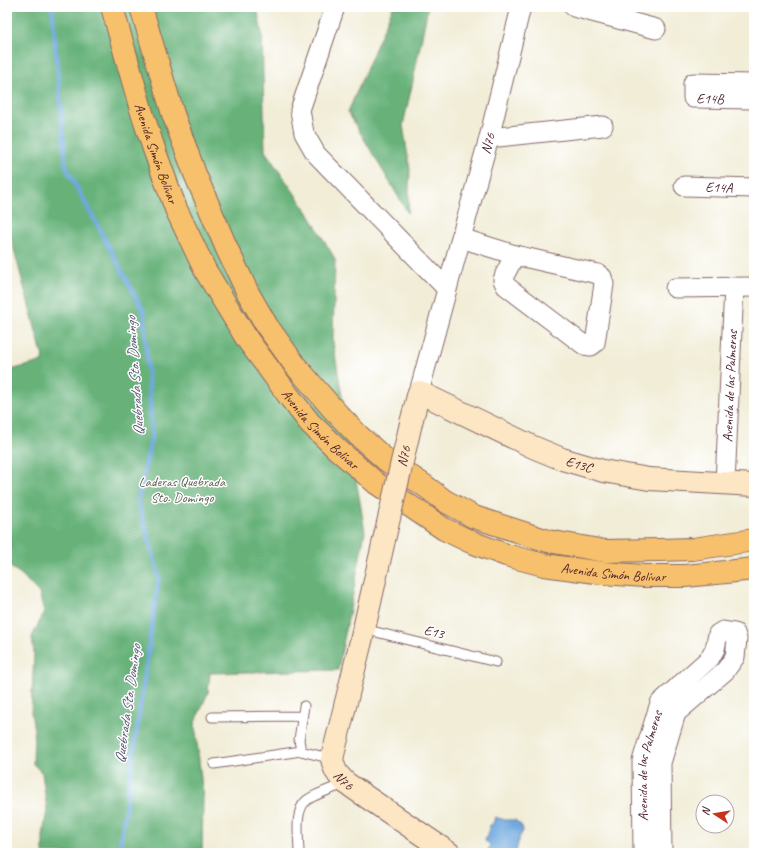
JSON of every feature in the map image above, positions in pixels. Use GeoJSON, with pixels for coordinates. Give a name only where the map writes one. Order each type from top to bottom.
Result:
{"type":"FeatureCollection","features":[{"type":"Feature","properties":{"kind":"highway","name":"Avenida Simón Bolívar"},"geometry":{"type":"LineString","coordinates":[[112,7],[142,113],[155,152],[176,209],[205,270],[247,339],[310,423],[338,450],[376,483],[444,529],[471,542],[506,555],[544,565],[644,576],[685,576],[754,569]]}},
{"type":"Feature","properties":{"kind":"highway","name":"Avenida Simón Bolívar"},"geometry":{"type":"LineString","coordinates":[[141,7],[173,114],[195,174],[227,249],[248,293],[267,326],[296,364],[332,408],[364,441],[386,460],[425,486],[445,502],[474,517],[548,542],[605,551],[693,548],[754,540]]}},
{"type":"Feature","properties":{"kind":"street"},"geometry":{"type":"LineString","coordinates":[[335,7],[300,110],[304,133],[316,154],[447,289]]}},
{"type":"Feature","properties":{"kind":"street","name":"N76"},"geometry":{"type":"LineString","coordinates":[[434,849],[346,783],[335,770],[332,759],[364,629],[411,423],[489,138],[521,7]]}},
{"type":"Feature","properties":{"kind":"street"},"geometry":{"type":"LineString","coordinates":[[574,7],[656,29]]}},
{"type":"Feature","properties":{"kind":"street","name":"E14B"},"geometry":{"type":"LineString","coordinates":[[754,84],[693,83],[693,98],[754,99]]}},
{"type":"Feature","properties":{"kind":"street"},"geometry":{"type":"LineString","coordinates":[[489,138],[603,126]]}},
{"type":"Feature","properties":{"kind":"street","name":"E14A"},"geometry":{"type":"LineString","coordinates":[[684,186],[754,188]]}},
{"type":"Feature","properties":{"kind":"street"},"geometry":{"type":"LineString","coordinates":[[461,238],[515,255],[598,274],[602,277],[604,284],[595,342],[591,346],[584,345],[506,286],[503,280],[515,255]]}},
{"type":"Feature","properties":{"kind":"street","name":"Avenida de las Palmeras"},"geometry":{"type":"LineString","coordinates":[[726,484],[734,287]]}},
{"type":"Feature","properties":{"kind":"street"},"geometry":{"type":"LineString","coordinates":[[675,288],[754,287]]}},
{"type":"Feature","properties":{"kind":"street","name":"E13C"},"geometry":{"type":"LineString","coordinates":[[419,392],[532,447],[562,459],[603,471],[649,479],[754,485]]}},
{"type":"Feature","properties":{"kind":"street","name":"Avenida de las Palmeras"},"geometry":{"type":"LineString","coordinates":[[644,853],[642,761],[660,703],[710,658],[715,649],[718,634],[723,631],[735,633],[737,638],[735,657],[725,671],[676,713],[661,763],[662,853]]}},
{"type":"Feature","properties":{"kind":"lane","name":"E13"},"geometry":{"type":"LineString","coordinates":[[364,629],[496,662]]}},
{"type":"Feature","properties":{"kind":"lane"},"geometry":{"type":"LineString","coordinates":[[301,751],[300,740],[304,706]]}},
{"type":"Feature","properties":{"kind":"lane"},"geometry":{"type":"LineString","coordinates":[[212,717],[302,716]]}},
{"type":"Feature","properties":{"kind":"lane"},"geometry":{"type":"LineString","coordinates":[[214,764],[301,751],[332,759]]}},
{"type":"Feature","properties":{"kind":"lane"},"geometry":{"type":"LineString","coordinates":[[299,853],[298,816],[301,807],[305,802],[319,794],[346,783]]}},
{"type":"Feature","properties":{"kind":"green space","name":"Laderas Quebrada Sto. Domingo"},"geometry":{"type":"Polygon","coordinates":[[[7,7],[257,7],[262,34],[265,151],[307,211],[335,259],[333,342],[365,532],[338,670],[210,673],[208,693],[195,722],[203,798],[202,853],[43,853],[43,836],[47,809],[42,773],[33,764],[34,730],[31,713],[34,654],[32,637],[44,612],[39,593],[21,574],[10,567],[11,552],[8,532],[10,507],[7,491],[7,371],[44,361],[7,224],[7,7]]]}},
{"type":"Feature","properties":{"kind":"green space"},"geometry":{"type":"Polygon","coordinates":[[[393,7],[428,7],[403,125],[410,170],[408,213],[348,112],[393,7]]]}},
{"type":"Feature","properties":{"kind":"water"},"geometry":{"type":"Polygon","coordinates":[[[495,817],[505,820],[515,820],[522,826],[523,831],[519,838],[516,853],[488,853],[490,844],[485,841],[490,825],[493,824],[495,817]]]}},
{"type":"Feature","properties":{"kind":"waterway","name":"Quebrada Sto. Domingo"},"geometry":{"type":"LineString","coordinates":[[52,7],[66,167],[144,312],[152,435],[138,501],[159,576],[119,853]]}}]}
